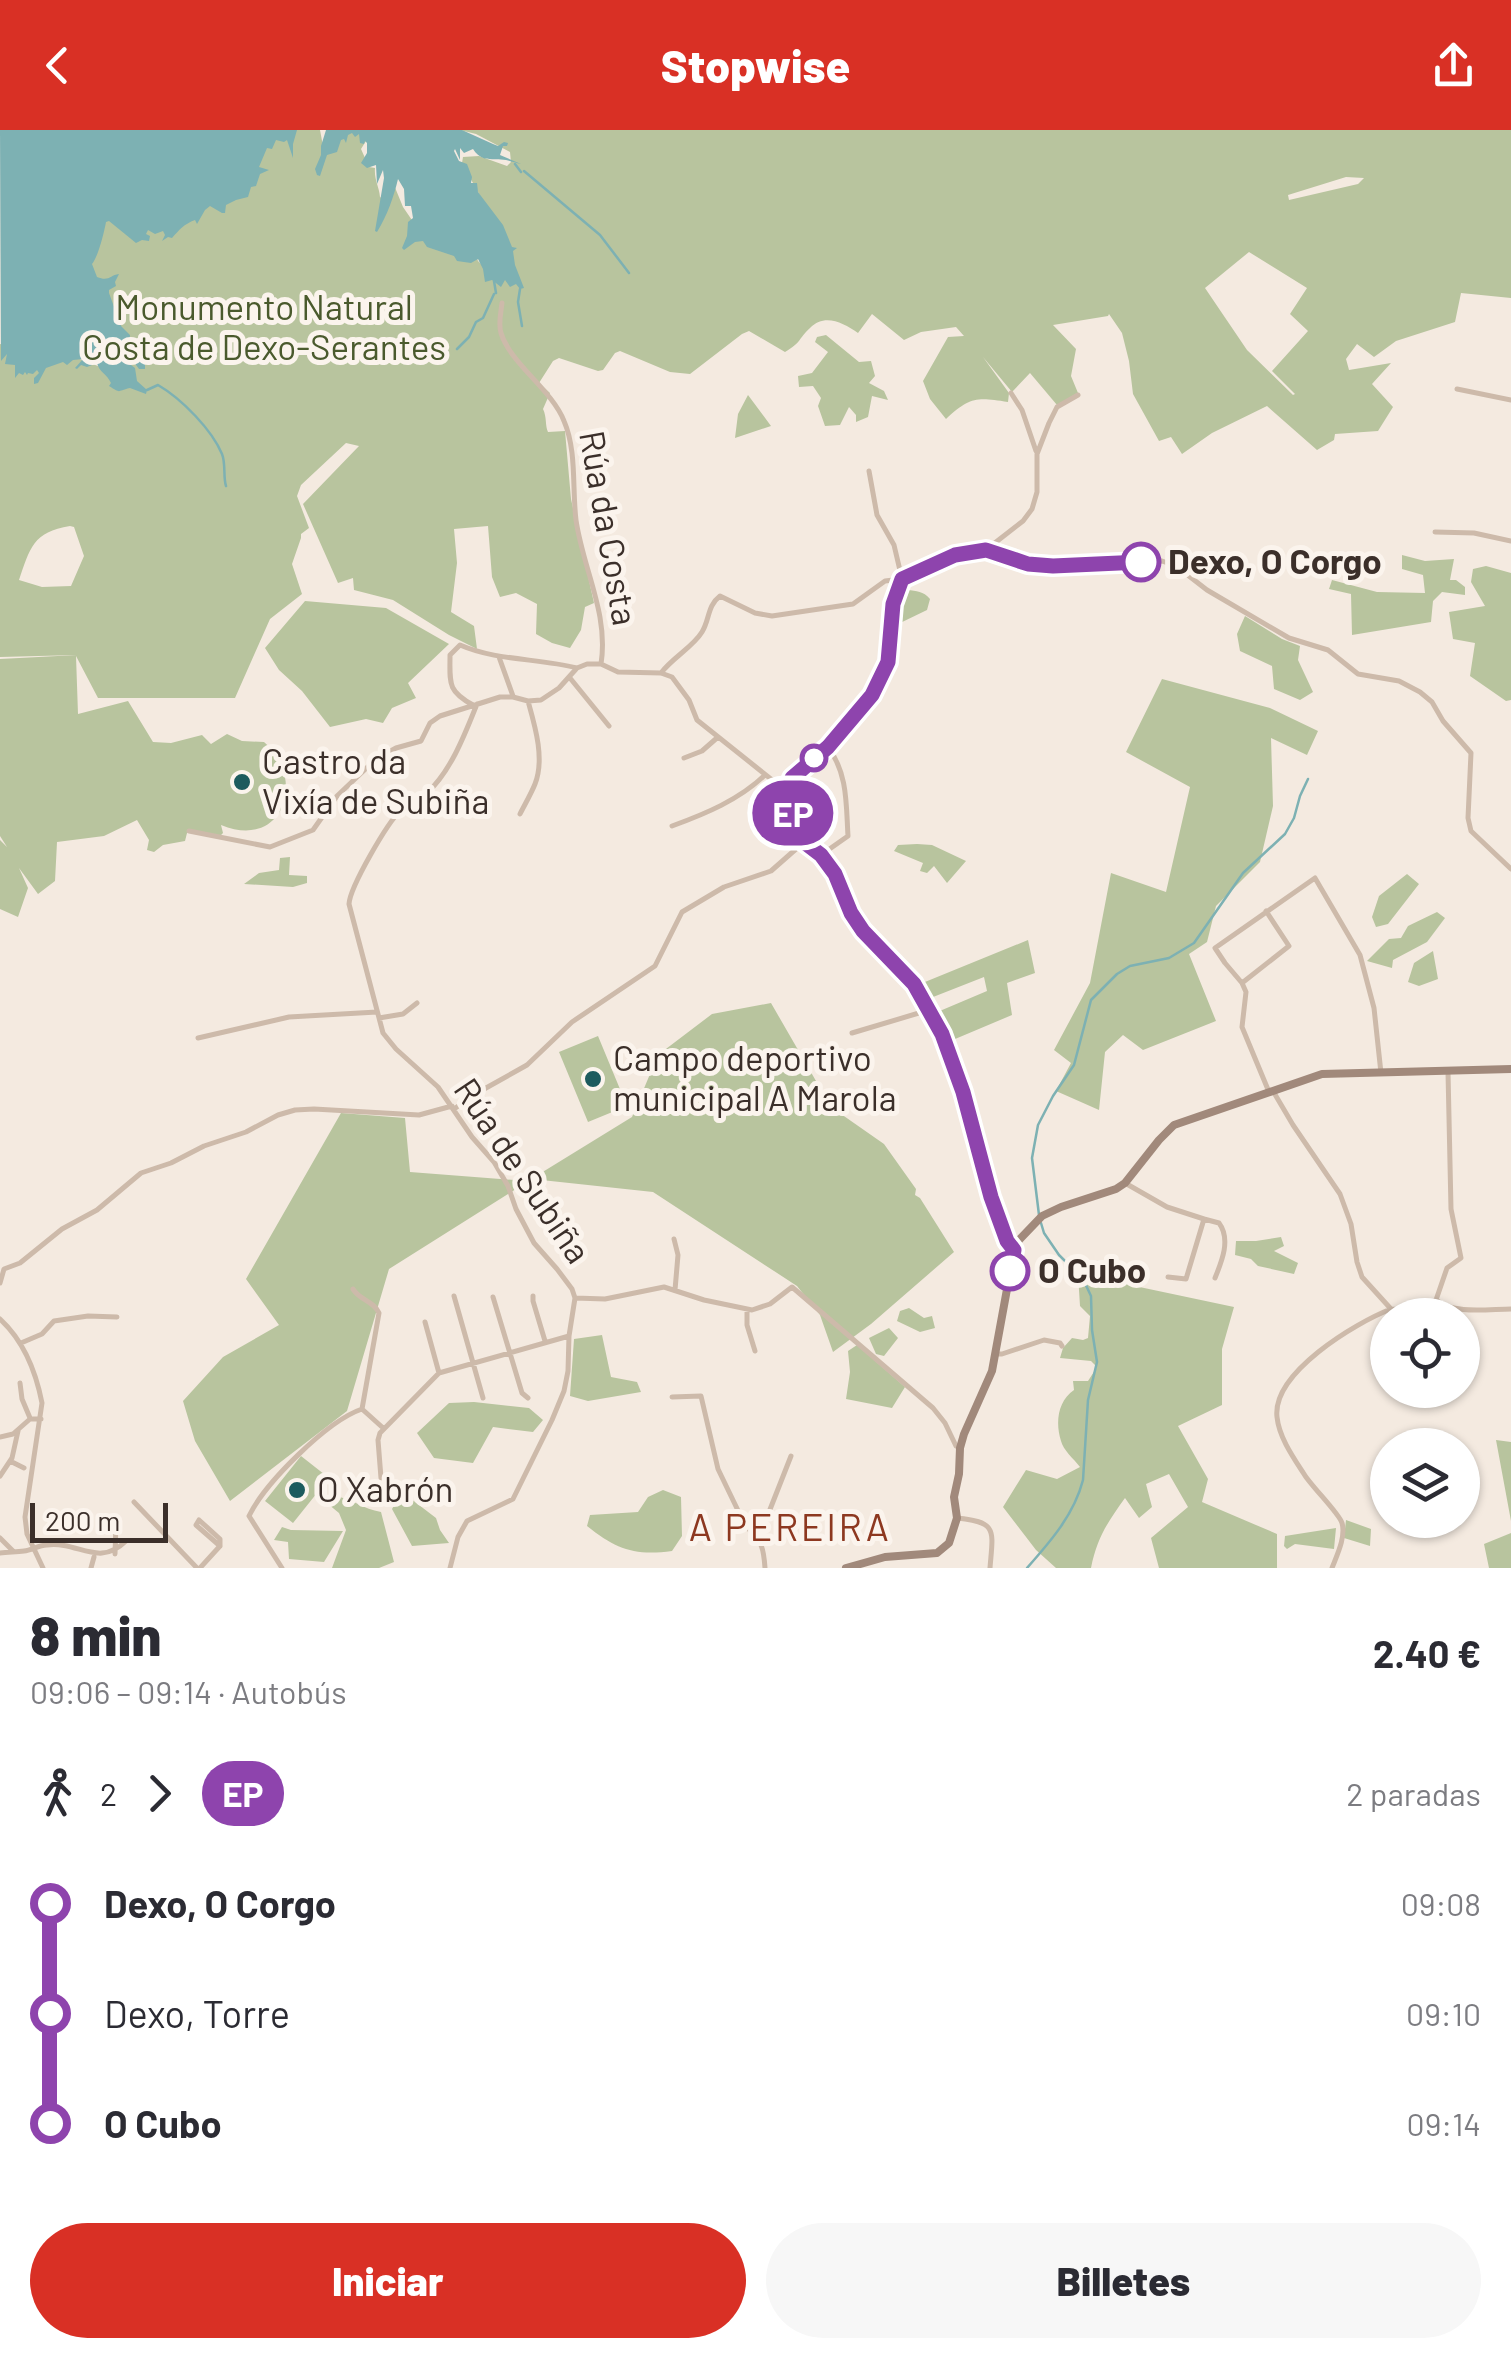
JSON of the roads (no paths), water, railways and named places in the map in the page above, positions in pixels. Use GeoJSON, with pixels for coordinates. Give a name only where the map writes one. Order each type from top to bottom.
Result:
{"type":"FeatureCollection","features":[{"type":"Feature","properties":{"kind":"main road"},"geometry":{"type":"LineString","coordinates":[[846,1568],[884,1556],[937,1553],[949,1543],[958,1518],[954,1496],[960,1448],[992,1371],[1014,1250],[1024,1233],[1042,1216],[1126,1183],[1174,1126],[1322,1074],[1511,1069]]}},
{"type":"Feature","properties":{"kind":"street","name":"Rúa da Costa"},"geometry":{"type":"LineString","coordinates":[[502,302],[503,338],[563,416],[568,431],[576,520],[599,608],[604,647],[600,664]]}},
{"type":"Feature","properties":{"kind":"street"},"geometry":{"type":"LineString","coordinates":[[1457,390],[1511,400]]}},
{"type":"Feature","properties":{"kind":"street"},"geometry":{"type":"LineString","coordinates":[[986,550],[1022,521],[1038,492],[1037,454],[1022,410],[1011,393]]}},
{"type":"Feature","properties":{"kind":"street"},"geometry":{"type":"LineString","coordinates":[[1037,454],[1058,406],[1078,395]]}},
{"type":"Feature","properties":{"kind":"street"},"geometry":{"type":"LineString","coordinates":[[869,471],[877,515],[894,545],[902,579],[893,604],[888,662],[872,695],[828,747],[792,778],[788,793],[796,828],[804,842],[821,855],[835,874],[857,922],[914,984],[942,1034],[971,1119],[991,1197],[1014,1250]]}},
{"type":"Feature","properties":{"kind":"street"},"geometry":{"type":"LineString","coordinates":[[1435,532],[1474,533],[1511,541]]}},
{"type":"Feature","properties":{"kind":"street"},"geometry":{"type":"LineString","coordinates":[[661,673],[701,635],[711,604],[720,596],[755,613],[772,616],[853,604],[885,582],[902,579],[955,555],[986,550],[1028,564],[1053,566],[1162,562],[1176,566],[1207,590],[1290,638],[1328,650],[1358,674],[1399,680],[1432,702],[1471,753],[1471,831],[1511,869]]}},
{"type":"Feature","properties":{"kind":"street"},"geometry":{"type":"LineString","coordinates":[[475,705],[457,697],[450,680],[450,656],[460,646],[498,657],[577,668],[600,664],[630,674],[661,673],[672,677],[689,700],[697,720],[788,793]]}},
{"type":"Feature","properties":{"kind":"street"},"geometry":{"type":"LineString","coordinates":[[498,657],[513,697]]}},
{"type":"Feature","properties":{"kind":"street"},"geometry":{"type":"LineString","coordinates":[[189,831],[270,847],[313,830],[337,796],[376,759],[421,741],[430,723],[440,716],[500,697],[541,700],[577,668]]}},
{"type":"Feature","properties":{"kind":"street"},"geometry":{"type":"LineString","coordinates":[[570,678],[610,726]]}},
{"type":"Feature","properties":{"kind":"street"},"geometry":{"type":"LineString","coordinates":[[520,814],[538,770],[539,746],[528,701]]}},
{"type":"Feature","properties":{"kind":"street","name":"Rúa de Subiña"},"geometry":{"type":"LineString","coordinates":[[450,1568],[458,1537],[467,1521],[513,1499],[552,1420],[568,1371],[575,1298],[557,1268],[534,1243],[494,1162],[438,1087],[383,1033],[349,904],[350,892],[381,834],[445,770],[475,705]]}},
{"type":"Feature","properties":{"kind":"street"},"geometry":{"type":"LineString","coordinates":[[684,758],[718,737]]}},
{"type":"Feature","properties":{"kind":"street"},"geometry":{"type":"LineString","coordinates":[[821,855],[848,836],[846,789],[836,757],[828,747]]}},
{"type":"Feature","properties":{"kind":"street"},"geometry":{"type":"LineString","coordinates":[[672,826],[750,789],[766,775]]}},
{"type":"Feature","properties":{"kind":"street"},"geometry":{"type":"LineString","coordinates":[[0,1283],[4,1269],[20,1263],[62,1230],[97,1210],[141,1173],[172,1164],[278,1115],[295,1110],[418,1115],[453,1108],[528,1066],[572,1022],[654,966],[682,912],[724,888],[770,871],[804,842]]}},
{"type":"Feature","properties":{"kind":"street"},"geometry":{"type":"LineString","coordinates":[[1381,1073],[1374,1008],[1360,955],[1315,878],[1216,948],[1246,992],[1242,1027],[1272,1091],[1340,1194],[1352,1224],[1362,1277],[1382,1298]]}},
{"type":"Feature","properties":{"kind":"street"},"geometry":{"type":"LineString","coordinates":[[1242,983],[1289,946],[1266,911]]}},
{"type":"Feature","properties":{"kind":"street"},"geometry":{"type":"LineString","coordinates":[[198,1038],[289,1017],[403,1014],[416,1004]]}},
{"type":"Feature","properties":{"kind":"street"},"geometry":{"type":"LineString","coordinates":[[852,1033],[929,1010]]}},
{"type":"Feature","properties":{"kind":"street"},"geometry":{"type":"LineString","coordinates":[[1437,1298],[1447,1268],[1461,1258],[1451,1209],[1448,1072]]}},
{"type":"Feature","properties":{"kind":"street"},"geometry":{"type":"LineString","coordinates":[[1126,1183],[1167,1208],[1223,1226],[1226,1234],[1215,1278]]}},
{"type":"Feature","properties":{"kind":"street"},"geometry":{"type":"LineString","coordinates":[[1168,1277],[1186,1279],[1204,1219]]}},
{"type":"Feature","properties":{"kind":"street"},"geometry":{"type":"LineString","coordinates":[[674,1240],[678,1255],[675,1290]]}},
{"type":"Feature","properties":{"kind":"street"},"geometry":{"type":"LineString","coordinates":[[575,1298],[604,1299],[664,1287],[752,1310],[770,1304],[792,1287],[933,1408],[960,1448]]}},
{"type":"Feature","properties":{"kind":"street"},"geometry":{"type":"LineString","coordinates":[[353,1288],[379,1313],[362,1409]]}},
{"type":"Feature","properties":{"kind":"street"},"geometry":{"type":"LineString","coordinates":[[454,1296],[483,1398]]}},
{"type":"Feature","properties":{"kind":"street"},"geometry":{"type":"LineString","coordinates":[[534,1296],[546,1342]]}},
{"type":"Feature","properties":{"kind":"street"},"geometry":{"type":"LineString","coordinates":[[493,1297],[522,1393],[528,1398]]}},
{"type":"Feature","properties":{"kind":"street"},"geometry":{"type":"LineString","coordinates":[[1480,1308],[1511,1309]]}},
{"type":"Feature","properties":{"kind":"street"},"geometry":{"type":"LineString","coordinates":[[747,1309],[746,1326],[755,1350]]}},
{"type":"Feature","properties":{"kind":"street"},"geometry":{"type":"LineString","coordinates":[[21,1343],[42,1334],[54,1321],[117,1317]]}},
{"type":"Feature","properties":{"kind":"street"},"geometry":{"type":"LineString","coordinates":[[0,1319],[21,1343],[42,1403],[25,1517],[33,1549],[43,1568]]}},
{"type":"Feature","properties":{"kind":"street"},"geometry":{"type":"LineString","coordinates":[[1332,1568],[1342,1520],[1302,1470],[1283,1438],[1276,1415],[1284,1390],[1298,1371],[1341,1335],[1370,1320]]}},
{"type":"Feature","properties":{"kind":"street"},"geometry":{"type":"LineString","coordinates":[[425,1322],[439,1374]]}},
{"type":"Feature","properties":{"kind":"street"},"geometry":{"type":"LineString","coordinates":[[381,1478],[378,1440],[383,1428],[439,1374],[569,1336]]}},
{"type":"Feature","properties":{"kind":"street"},"geometry":{"type":"LineString","coordinates":[[995,1354],[1044,1340],[1062,1346]]}},
{"type":"Feature","properties":{"kind":"street"},"geometry":{"type":"LineString","coordinates":[[20,1383],[30,1419]]}},
{"type":"Feature","properties":{"kind":"street"},"geometry":{"type":"LineString","coordinates":[[672,1398],[701,1396],[718,1469],[744,1523],[757,1534],[764,1568]]}},
{"type":"Feature","properties":{"kind":"street"},"geometry":{"type":"LineString","coordinates":[[362,1409],[383,1428]]}},
{"type":"Feature","properties":{"kind":"street"},"geometry":{"type":"LineString","coordinates":[[282,1568],[250,1516],[256,1501],[320,1434],[362,1409]]}},
{"type":"Feature","properties":{"kind":"street"},"geometry":{"type":"LineString","coordinates":[[0,1438],[18,1431],[30,1419],[41,1418]]}},
{"type":"Feature","properties":{"kind":"street"},"geometry":{"type":"LineString","coordinates":[[0,1476],[10,1461],[18,1431]]}},
{"type":"Feature","properties":{"kind":"street"},"geometry":{"type":"LineString","coordinates":[[757,1534],[791,1456]]}},
{"type":"Feature","properties":{"kind":"street"},"geometry":{"type":"LineString","coordinates":[[10,1461],[24,1468]]}},
{"type":"Feature","properties":{"kind":"street"},"geometry":{"type":"LineString","coordinates":[[134,1502],[198,1568],[220,1546],[220,1540],[199,1520],[196,1525],[220,1546]]}},
{"type":"Feature","properties":{"kind":"street"},"geometry":{"type":"LineString","coordinates":[[958,1518],[979,1520],[991,1529],[990,1568]]}},
{"type":"Feature","properties":{"kind":"street"},"geometry":{"type":"LineString","coordinates":[[114,1554],[116,1523]]}},
{"type":"Feature","properties":{"kind":"street"},"geometry":{"type":"LineString","coordinates":[[0,1538],[13,1551]]}},
{"type":"Feature","properties":{"kind":"street"},"geometry":{"type":"LineString","coordinates":[[0,1553],[52,1544],[94,1557],[109,1557],[126,1541]]}},
{"type":"Feature","properties":{"kind":"street"},"geometry":{"type":"LineString","coordinates":[[91,1568],[94,1557]]}},
{"type":"Feature","properties":{"kind":"water"},"geometry":{"type":"Polygon","coordinates":[[[0,130],[297,130],[293,158],[287,140],[276,140],[272,149],[267,148],[259,167],[269,170],[260,174],[248,197],[226,205],[225,213],[210,206],[197,224],[195,220],[188,223],[172,238],[162,241],[163,231],[155,234],[148,230],[149,241],[136,243],[106,222],[92,264],[97,277],[107,279],[119,274],[109,293],[121,326],[130,335],[129,345],[136,340],[137,348],[146,355],[145,369],[139,369],[134,362],[131,365],[146,394],[109,386],[111,383],[97,363],[75,368],[83,359],[46,368],[34,384],[37,370],[27,375],[19,373],[15,378],[15,365],[5,364],[7,354],[1,361],[0,130]]]}},
{"type":"Feature","properties":{"kind":"water"},"geometry":{"type":"Polygon","coordinates":[[[326,130],[462,130],[498,146],[508,143],[500,155],[521,164],[484,158],[473,149],[464,153],[460,148],[460,160],[454,151],[459,161],[467,164],[471,183],[477,183],[478,192],[503,225],[512,247],[517,248],[513,251],[515,265],[524,288],[516,284],[510,287],[505,280],[501,287],[492,280],[485,282],[478,259],[471,263],[457,261],[454,256],[427,247],[423,241],[404,250],[408,222],[413,218],[411,206],[405,206],[404,189],[398,179],[387,213],[375,231],[383,170],[377,184],[376,165],[367,168],[361,163],[367,143],[360,143],[359,134],[355,137],[352,133],[346,143],[341,140],[337,152],[327,155],[320,176],[317,175],[315,169],[326,130]]]}},
{"type":"Feature","properties":{"kind":"waterway"},"geometry":{"type":"LineString","coordinates":[[515,164],[521,172]]}},
{"type":"Feature","properties":{"kind":"waterway"},"geometry":{"type":"LineString","coordinates":[[524,171],[600,235],[629,273]]}},
{"type":"Feature","properties":{"kind":"waterway"},"geometry":{"type":"LineString","coordinates":[[494,281],[496,293]]}},
{"type":"Feature","properties":{"kind":"waterway"},"geometry":{"type":"LineString","coordinates":[[520,289],[522,326]]}},
{"type":"Feature","properties":{"kind":"waterway"},"geometry":{"type":"LineString","coordinates":[[457,349],[483,318],[494,294]]}},
{"type":"Feature","properties":{"kind":"waterway"},"geometry":{"type":"LineString","coordinates":[[147,390],[158,385],[204,425],[222,454],[226,486]]}},
{"type":"Feature","properties":{"kind":"waterway"},"geometry":{"type":"LineString","coordinates":[[1039,1215],[1032,1158],[1038,1125],[1074,1065],[1091,1000],[1130,966],[1169,958],[1194,943],[1243,873],[1285,834],[1308,779]]}},
{"type":"Feature","properties":{"kind":"waterway"},"geometry":{"type":"LineString","coordinates":[[1027,1568],[1060,1527],[1079,1493],[1088,1400],[1097,1362],[1091,1296],[1083,1279],[1059,1255],[1041,1223]]}},
{"type":"Feature","properties":{"kind":"place","name":"Dexo, O Corgo"},"geometry":{"type":"Point","coordinates":[1141,562]}},
{"type":"Feature","properties":{"kind":"place","name":"Castro da Vixía de Subiña"},"geometry":{"type":"Point","coordinates":[242,782]}},
{"type":"Feature","properties":{"kind":"place","name":"Campo deportivo municipal A Marola"},"geometry":{"type":"Point","coordinates":[593,1079]}},
{"type":"Feature","properties":{"kind":"place","name":"O Cubo"},"geometry":{"type":"Point","coordinates":[1010,1271]}},
{"type":"Feature","properties":{"kind":"place","name":"O Xabrón"},"geometry":{"type":"Point","coordinates":[297,1490]}},
{"type":"Feature","properties":{"kind":"district","name":"A PEREIRA"},"geometry":{"type":"Point","coordinates":[790,1528]}},
{"type":"Feature","properties":{"kind":"park label","name":"Monumento Natural Costa de Dexo-Serantes"},"geometry":{"type":"Point","coordinates":[264,328]}}]}
